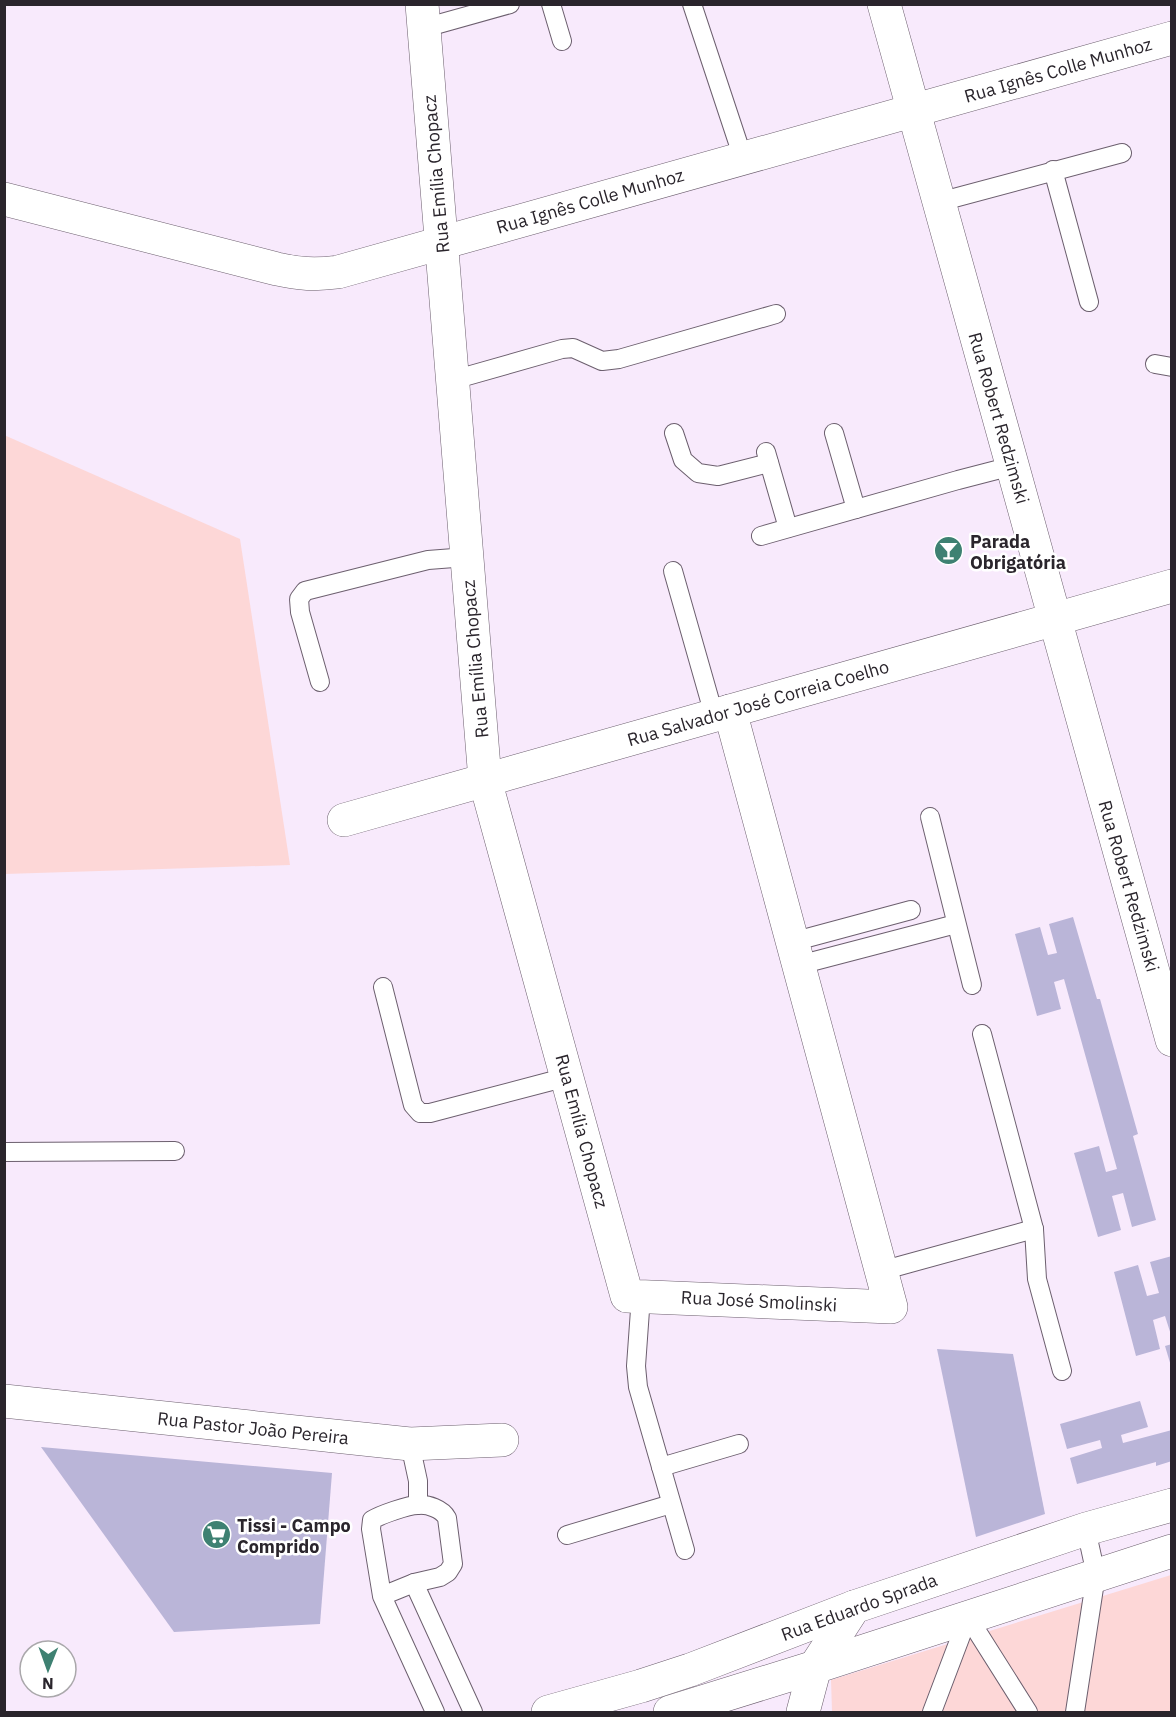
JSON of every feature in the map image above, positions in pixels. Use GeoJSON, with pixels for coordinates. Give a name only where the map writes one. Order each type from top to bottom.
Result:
{"type":"FeatureCollection","features":[{"type":"Feature","properties":{"kind":"street","name":"Rua Robert Redzimski"},"geometry":{"type":"LineString","coordinates":[[884,4],[1172,1040]]}},
{"type":"Feature","properties":{"kind":"street","name":"Rua Emília Chopacz"},"geometry":{"type":"LineString","coordinates":[[423,16],[485,780],[567,1077],[634,1296]]}},
{"type":"Feature","properties":{"kind":"street","name":"Rua Ignês Colle Munhoz"},"geometry":{"type":"LineString","coordinates":[[4,199],[266,267],[299,274],[338,272],[1172,38]]}},
{"type":"Feature","properties":{"kind":"street","name":"Rua Salvador José Correia Coelho"},"geometry":{"type":"LineString","coordinates":[[344,819],[1172,586]]}},
{"type":"Feature","properties":{"kind":"street"},"geometry":{"type":"LineString","coordinates":[[722,713],[795,953],[881,1271]]}},
{"type":"Feature","properties":{"kind":"street","name":"Rua José Smolinski"},"geometry":{"type":"LineString","coordinates":[[634,1296],[891,1307],[881,1271]]}},
{"type":"Feature","properties":{"kind":"street","name":"Rua Pastor João Pereira"},"geometry":{"type":"LineString","coordinates":[[4,1401],[410,1444],[502,1440]]}},
{"type":"Feature","properties":{"kind":"street","name":"Rua Eduardo Sprada"},"geometry":{"type":"LineString","coordinates":[[548,1713],[690,1670],[854,1607],[1086,1529],[1172,1505]]}},
{"type":"Feature","properties":{"kind":"street"},"geometry":{"type":"LineString","coordinates":[[670,1713],[1172,1551]]}},
{"type":"Feature","properties":{"kind":"street"},"geometry":{"type":"LineString","coordinates":[[803,1713],[815,1667],[854,1607]]}},
{"type":"Feature","properties":{"kind":"lane"},"geometry":{"type":"LineString","coordinates":[[423,16],[510,4]]}},
{"type":"Feature","properties":{"kind":"lane"},"geometry":{"type":"LineString","coordinates":[[551,4],[562,41]]}},
{"type":"Feature","properties":{"kind":"lane"},"geometry":{"type":"LineString","coordinates":[[692,4],[743,158]]}},
{"type":"Feature","properties":{"kind":"lane"},"geometry":{"type":"LineString","coordinates":[[939,202],[1122,153]]}},
{"type":"Feature","properties":{"kind":"lane"},"geometry":{"type":"LineString","coordinates":[[1053,170],[1089,302]]}},
{"type":"Feature","properties":{"kind":"lane"},"geometry":{"type":"LineString","coordinates":[[453,380],[562,349],[573,348],[602,361],[619,359],[776,314]]}},
{"type":"Feature","properties":{"kind":"lane"},"geometry":{"type":"LineString","coordinates":[[674,433],[683,460],[698,473],[718,476],[767,457],[788,528]]}},
{"type":"Feature","properties":{"kind":"lane"},"geometry":{"type":"LineString","coordinates":[[834,433],[856,509]]}},
{"type":"Feature","properties":{"kind":"lane"},"geometry":{"type":"LineString","coordinates":[[761,536],[1012,466]]}},
{"type":"Feature","properties":{"kind":"lane"},"geometry":{"type":"LineString","coordinates":[[320,682],[300,612],[299,599],[305,591],[428,560],[467,557]]}},
{"type":"Feature","properties":{"kind":"lane"},"geometry":{"type":"LineString","coordinates":[[673,571],[722,713]]}},
{"type":"Feature","properties":{"kind":"lane"},"geometry":{"type":"LineString","coordinates":[[930,817],[972,985]]}},
{"type":"Feature","properties":{"kind":"lane"},"geometry":{"type":"LineString","coordinates":[[795,953],[910,910]]}},
{"type":"Feature","properties":{"kind":"lane"},"geometry":{"type":"LineString","coordinates":[[795,953],[956,924]]}},
{"type":"Feature","properties":{"kind":"lane"},"geometry":{"type":"LineString","coordinates":[[384,987],[413,1105],[420,1113],[430,1113],[567,1077]]}},
{"type":"Feature","properties":{"kind":"lane"},"geometry":{"type":"LineString","coordinates":[[982,1034],[1034,1228],[1037,1279],[1062,1371]]}},
{"type":"Feature","properties":{"kind":"lane"},"geometry":{"type":"LineString","coordinates":[[4,1152],[175,1150]]}},
{"type":"Feature","properties":{"kind":"lane"},"geometry":{"type":"LineString","coordinates":[[881,1271],[1034,1228]]}},
{"type":"Feature","properties":{"kind":"lane"},"geometry":{"type":"LineString","coordinates":[[634,1296],[638,1387],[685,1550]]}},
{"type":"Feature","properties":{"kind":"lane"},"geometry":{"type":"LineString","coordinates":[[410,1444],[418,1481],[418,1505]]}},
{"type":"Feature","properties":{"kind":"lane"},"geometry":{"type":"LineString","coordinates":[[661,1467],[739,1444]]}},
{"type":"Feature","properties":{"kind":"lane"},"geometry":{"type":"LineString","coordinates":[[567,1535],[671,1504]]}},
{"type":"Feature","properties":{"kind":"lane"},"geometry":{"type":"LineString","coordinates":[[382,1596],[414,1583],[440,1577],[448,1572],[453,1564],[447,1518],[444,1512],[418,1505],[378,1516],[372,1520],[371,1529],[382,1596],[435,1713]]}},
{"type":"Feature","properties":{"kind":"lane"},"geometry":{"type":"LineString","coordinates":[[1075,1713],[1096,1575],[1086,1529]]}},
{"type":"Feature","properties":{"kind":"lane"},"geometry":{"type":"LineString","coordinates":[[414,1583],[473,1713]]}},
{"type":"Feature","properties":{"kind":"lane"},"geometry":{"type":"LineString","coordinates":[[932,1713],[968,1617]]}},
{"type":"Feature","properties":{"kind":"lane"},"geometry":{"type":"LineString","coordinates":[[968,1617],[1028,1713]]}},
{"type":"Feature","properties":{"kind":"shaded area"},"geometry":{"type":"Polygon","coordinates":[[[4,435],[240,539],[290,865],[5,874],[4,435]]]}},
{"type":"Feature","properties":{"kind":"shaded area"},"geometry":{"type":"Polygon","coordinates":[[[1171,1575],[1171,1712],[832,1712],[831,1680],[1171,1575]]]}},
{"type":"Feature","properties":{"kind":"building"},"geometry":{"type":"Polygon","coordinates":[[[1073,917],[1097,999],[1100,999],[1138,1134],[1133,1136],[1156,1220],[1132,1227],[1123,1193],[1112,1196],[1121,1230],[1098,1237],[1074,1153],[1099,1146],[1106,1172],[1117,1169],[1064,979],[1054,982],[1061,1009],[1037,1016],[1015,934],[1040,927],[1048,955],[1057,953],[1049,924],[1073,917]]]}},
{"type":"Feature","properties":{"kind":"building"},"geometry":{"type":"Polygon","coordinates":[[[1172,1256],[1172,1338],[1165,1316],[1153,1320],[1160,1349],[1136,1356],[1114,1272],[1138,1265],[1147,1296],[1159,1293],[1150,1262],[1172,1256]]]}},
{"type":"Feature","properties":{"kind":"building"},"geometry":{"type":"Polygon","coordinates":[[[1172,1344],[1172,1366],[1171,1366],[1165,1346],[1172,1344]]]}},
{"type":"Feature","properties":{"kind":"building"},"geometry":{"type":"Polygon","coordinates":[[[937,1349],[1013,1354],[1045,1514],[976,1537],[937,1349]]]}},
{"type":"Feature","properties":{"kind":"building"},"geometry":{"type":"Polygon","coordinates":[[[1140,1401],[1148,1427],[1121,1435],[1123,1443],[1172,1430],[1172,1461],[1156,1466],[1156,1462],[1077,1484],[1070,1458],[1102,1448],[1100,1440],[1067,1449],[1060,1424],[1140,1401]]]}},
{"type":"Feature","properties":{"kind":"building","name":"Tissi - Campo Comprido"},"geometry":{"type":"Polygon","coordinates":[[[41,1447],[332,1473],[320,1624],[174,1632],[41,1447]]]}},
{"type":"Feature","properties":{"kind":"place","name":"Parada Obrigatória"},"geometry":{"type":"Point","coordinates":[949,551]}},
{"type":"Feature","properties":{"kind":"place","name":"Tissi - Campo Comprido"},"geometry":{"type":"Point","coordinates":[216,1535]}}]}
